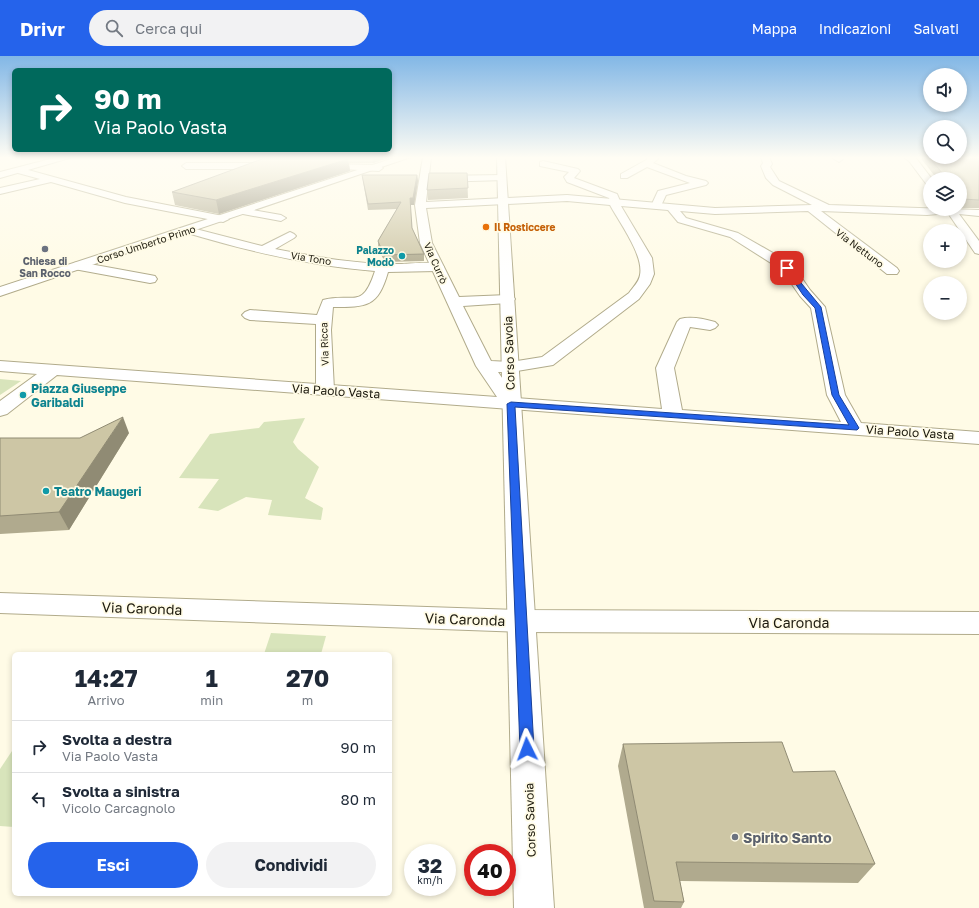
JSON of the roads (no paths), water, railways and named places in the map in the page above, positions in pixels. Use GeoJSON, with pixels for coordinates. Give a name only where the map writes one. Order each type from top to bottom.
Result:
{"type":"FeatureCollection","features":[{"type":"Feature","properties":{"kind":"street"},"geometry":{"type":"LineString","coordinates":[[114,197],[223,219]]}},
{"type":"Feature","properties":{"kind":"street","name":"Corso Umberto Primo"},"geometry":{"type":"LineString","coordinates":[[0,292],[293,197]]}},
{"type":"Feature","properties":{"kind":"street","name":"Via Currò"},"geometry":{"type":"LineString","coordinates":[[421,197],[420,205],[426,243],[485,366],[511,404]]}},
{"type":"Feature","properties":{"kind":"street","name":"Corso Savoia"},"geometry":{"type":"LineString","coordinates":[[503,197],[534,908]]}},
{"type":"Feature","properties":{"kind":"street"},"geometry":{"type":"LineString","coordinates":[[485,366],[511,367],[547,361],[634,296],[643,284],[647,274],[646,258],[614,203],[613,197]]}},
{"type":"Feature","properties":{"kind":"street"},"geometry":{"type":"LineString","coordinates":[[656,206],[660,197]]}},
{"type":"Feature","properties":{"kind":"street"},"geometry":{"type":"LineString","coordinates":[[804,197],[828,209]]}},
{"type":"Feature","properties":{"kind":"street"},"geometry":{"type":"LineString","coordinates":[[420,205],[567,198],[715,211],[810,208],[923,212]]}},
{"type":"Feature","properties":{"kind":"street"},"geometry":{"type":"LineString","coordinates":[[672,207],[682,220],[734,235],[787,268],[805,293],[818,307],[836,395],[854,428]]}},
{"type":"Feature","properties":{"kind":"street","name":"Via Nettuno"},"geometry":{"type":"LineString","coordinates":[[810,208],[892,272]]}},
{"type":"Feature","properties":{"kind":"street"},"geometry":{"type":"LineString","coordinates":[[967,211],[979,213]]}},
{"type":"Feature","properties":{"kind":"street"},"geometry":{"type":"LineString","coordinates":[[247,212],[281,218]]}},
{"type":"Feature","properties":{"kind":"street"},"geometry":{"type":"LineString","coordinates":[[955,216],[979,250]]}},
{"type":"Feature","properties":{"kind":"street","name":"Via Tono"},"geometry":{"type":"LineString","coordinates":[[188,230],[237,245],[317,260],[383,268],[437,267]]}},
{"type":"Feature","properties":{"kind":"street"},"geometry":{"type":"LineString","coordinates":[[264,250],[290,236]]}},
{"type":"Feature","properties":{"kind":"street"},"geometry":{"type":"LineString","coordinates":[[221,252],[237,245]]}},
{"type":"Feature","properties":{"kind":"street"},"geometry":{"type":"LineString","coordinates":[[79,266],[150,279]]}},
{"type":"Feature","properties":{"kind":"street","name":"Via Ricca"},"geometry":{"type":"LineString","coordinates":[[325,390],[322,320],[325,305],[328,303],[361,300],[372,295],[383,268]]}},
{"type":"Feature","properties":{"kind":"street"},"geometry":{"type":"LineString","coordinates":[[451,295],[508,299]]}},
{"type":"Feature","properties":{"kind":"street"},"geometry":{"type":"LineString","coordinates":[[250,315],[322,320]]}},
{"type":"Feature","properties":{"kind":"street"},"geometry":{"type":"LineString","coordinates":[[673,416],[665,368],[685,322],[710,325]]}},
{"type":"Feature","properties":{"kind":"street","name":"Via Paolo Vasta"},"geometry":{"type":"LineString","coordinates":[[0,366],[979,438]]}},
{"type":"Feature","properties":{"kind":"street"},"geometry":{"type":"LineString","coordinates":[[0,410],[52,370]]}},
{"type":"Feature","properties":{"kind":"street","name":"Via Caronda"},"geometry":{"type":"LineString","coordinates":[[0,603],[521,621],[979,623]]}},
{"type":"Feature","properties":{"kind":"place","name":"Il Rosticcere"},"geometry":{"type":"Point","coordinates":[486,227]}},
{"type":"Feature","properties":{"kind":"place","name":"Chiesa di San Rocco"},"geometry":{"type":"Point","coordinates":[45,249]}},
{"type":"Feature","properties":{"kind":"place","name":"Palazzo Modò"},"geometry":{"type":"Point","coordinates":[402,256]}},
{"type":"Feature","properties":{"kind":"place","name":"Piazza Giuseppe Garibaldi"},"geometry":{"type":"Point","coordinates":[23,395]}},
{"type":"Feature","properties":{"kind":"place","name":"Teatro Maugeri"},"geometry":{"type":"Point","coordinates":[46,491]}},
{"type":"Feature","properties":{"kind":"place","name":"Spirito Santo"},"geometry":{"type":"Point","coordinates":[735,837]}}]}
